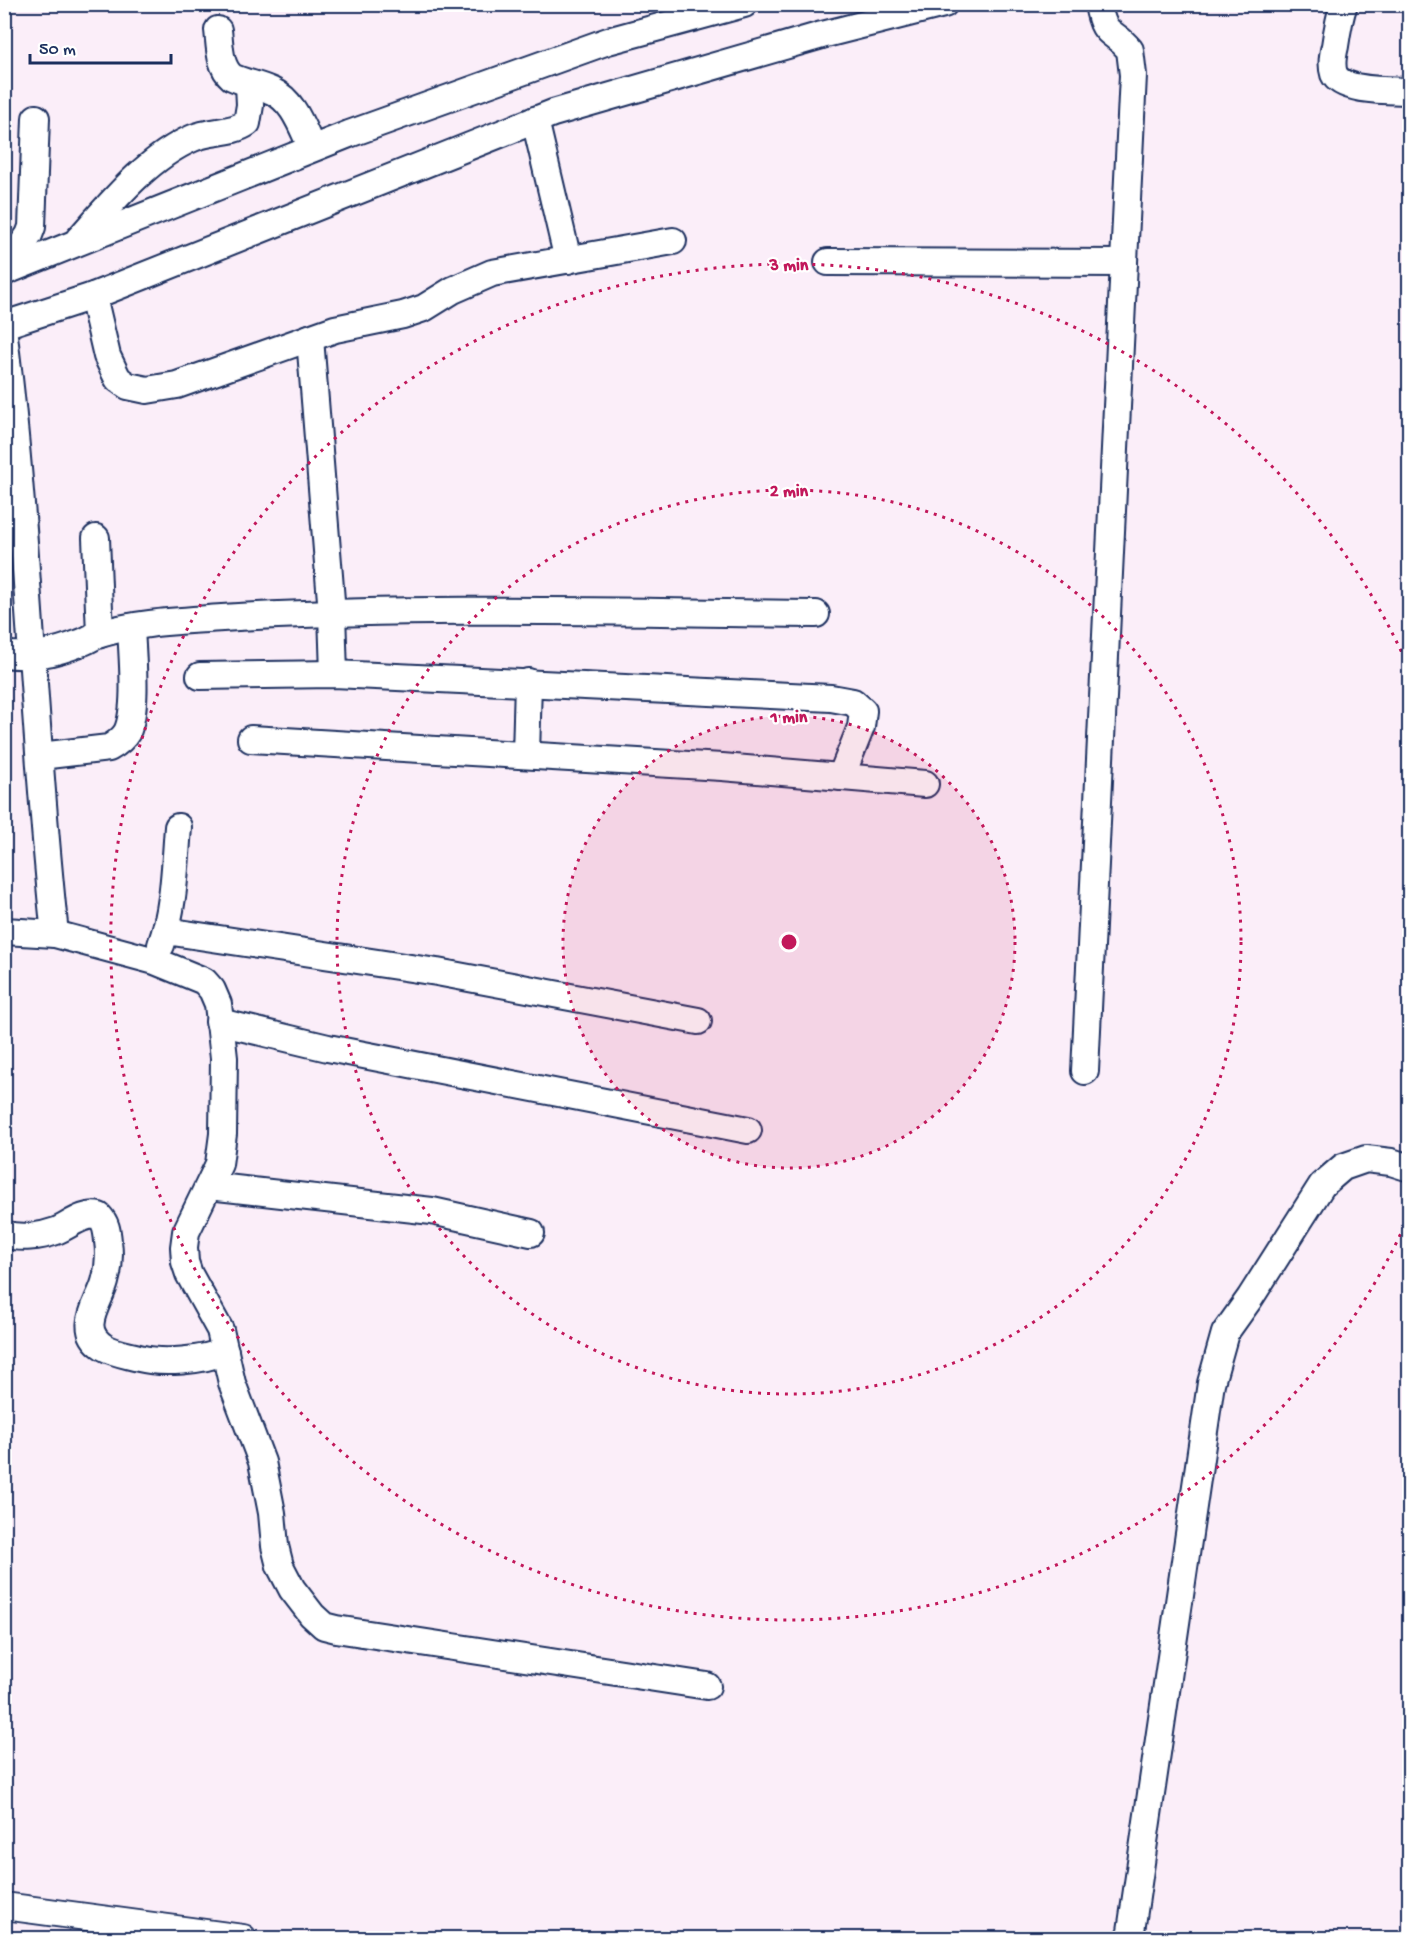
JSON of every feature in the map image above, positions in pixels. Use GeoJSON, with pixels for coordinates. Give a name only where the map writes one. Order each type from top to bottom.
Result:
{"type":"FeatureCollection","features":[{"type":"Feature","properties":{"kind":"street"},"geometry":{"type":"LineString","coordinates":[[4,271],[312,148],[608,41],[744,4]]}},
{"type":"Feature","properties":{"kind":"street"},"geometry":{"type":"LineString","coordinates":[[4,325],[93,296],[553,113],[810,39],[944,4]]}},
{"type":"Feature","properties":{"kind":"street"},"geometry":{"type":"LineString","coordinates":[[1085,1071],[1132,60],[1130,50],[1125,44],[1105,28],[1098,4]]}},
{"type":"Feature","properties":{"kind":"street"},"geometry":{"type":"LineString","coordinates":[[1344,4],[1333,58],[1334,73],[1338,79],[1360,88],[1410,91]]}},
{"type":"Feature","properties":{"kind":"street"},"geometry":{"type":"LineString","coordinates":[[218,30],[225,70],[232,77],[271,90],[283,97],[291,107],[312,148]]}},
{"type":"Feature","properties":{"kind":"street"},"geometry":{"type":"LineString","coordinates":[[75,244],[126,187],[155,162],[194,137],[235,129],[247,123],[250,105],[249,84]]}},
{"type":"Feature","properties":{"kind":"street"},"geometry":{"type":"LineString","coordinates":[[4,271],[24,244],[32,227],[36,118]]}},
{"type":"Feature","properties":{"kind":"street"},"geometry":{"type":"LineString","coordinates":[[535,120],[568,260]]}},
{"type":"Feature","properties":{"kind":"street"},"geometry":{"type":"LineString","coordinates":[[93,296],[107,356],[118,379],[128,386],[147,390],[177,384],[335,329],[404,315],[424,308],[453,290],[492,273],[673,241]]}},
{"type":"Feature","properties":{"kind":"street"},"geometry":{"type":"LineString","coordinates":[[828,262],[1124,263]]}},
{"type":"Feature","properties":{"kind":"street"},"geometry":{"type":"LineString","coordinates":[[4,336],[55,934]]}},
{"type":"Feature","properties":{"kind":"street"},"geometry":{"type":"LineString","coordinates":[[310,338],[332,613],[334,674]]}},
{"type":"Feature","properties":{"kind":"street"},"geometry":{"type":"LineString","coordinates":[[96,538],[100,634]]}},
{"type":"Feature","properties":{"kind":"street"},"geometry":{"type":"LineString","coordinates":[[4,654],[33,656],[56,652],[100,634],[131,627],[188,621],[332,613],[431,611],[816,614]]}},
{"type":"Feature","properties":{"kind":"street"},"geometry":{"type":"LineString","coordinates":[[40,756],[109,748],[117,744],[126,734],[132,706],[131,627]]}},
{"type":"Feature","properties":{"kind":"street"},"geometry":{"type":"LineString","coordinates":[[200,676],[334,674],[831,698],[853,702],[863,711],[863,718],[841,777]]}},
{"type":"Feature","properties":{"kind":"street"},"geometry":{"type":"LineString","coordinates":[[526,755],[528,682]]}},
{"type":"Feature","properties":{"kind":"street"},"geometry":{"type":"LineString","coordinates":[[251,739],[722,766],[925,784]]}},
{"type":"Feature","properties":{"kind":"street"},"geometry":{"type":"LineString","coordinates":[[155,961],[166,931],[174,880],[178,827]]}},
{"type":"Feature","properties":{"kind":"street"},"geometry":{"type":"LineString","coordinates":[[4,931],[55,934],[155,961],[204,981],[212,990],[218,1004],[224,1058],[223,1134],[219,1164],[186,1232],[184,1262],[220,1330],[232,1383],[262,1462],[280,1566],[292,1589],[312,1615],[324,1626],[336,1629],[707,1686]]}},
{"type":"Feature","properties":{"kind":"street"},"geometry":{"type":"LineString","coordinates":[[166,931],[437,972],[698,1021]]}},
{"type":"Feature","properties":{"kind":"street"},"geometry":{"type":"LineString","coordinates":[[219,1022],[328,1048],[748,1130]]}},
{"type":"Feature","properties":{"kind":"street"},"geometry":{"type":"LineString","coordinates":[[1130,1938],[1211,1383],[1225,1333],[1322,1185],[1343,1167],[1366,1160],[1391,1162],[1410,1168]]}},
{"type":"Feature","properties":{"kind":"street"},"geometry":{"type":"LineString","coordinates":[[209,1186],[432,1211],[531,1233]]}},
{"type":"Feature","properties":{"kind":"street"},"geometry":{"type":"LineString","coordinates":[[4,1234],[12,1237],[30,1237],[54,1232],[84,1217],[95,1214],[99,1216],[106,1227],[110,1255],[104,1284],[92,1313],[92,1331],[96,1340],[106,1348],[147,1360],[203,1359],[225,1351]]}},
{"type":"Feature","properties":{"kind":"street"},"geometry":{"type":"LineString","coordinates":[[4,1906],[243,1938]]}}]}
